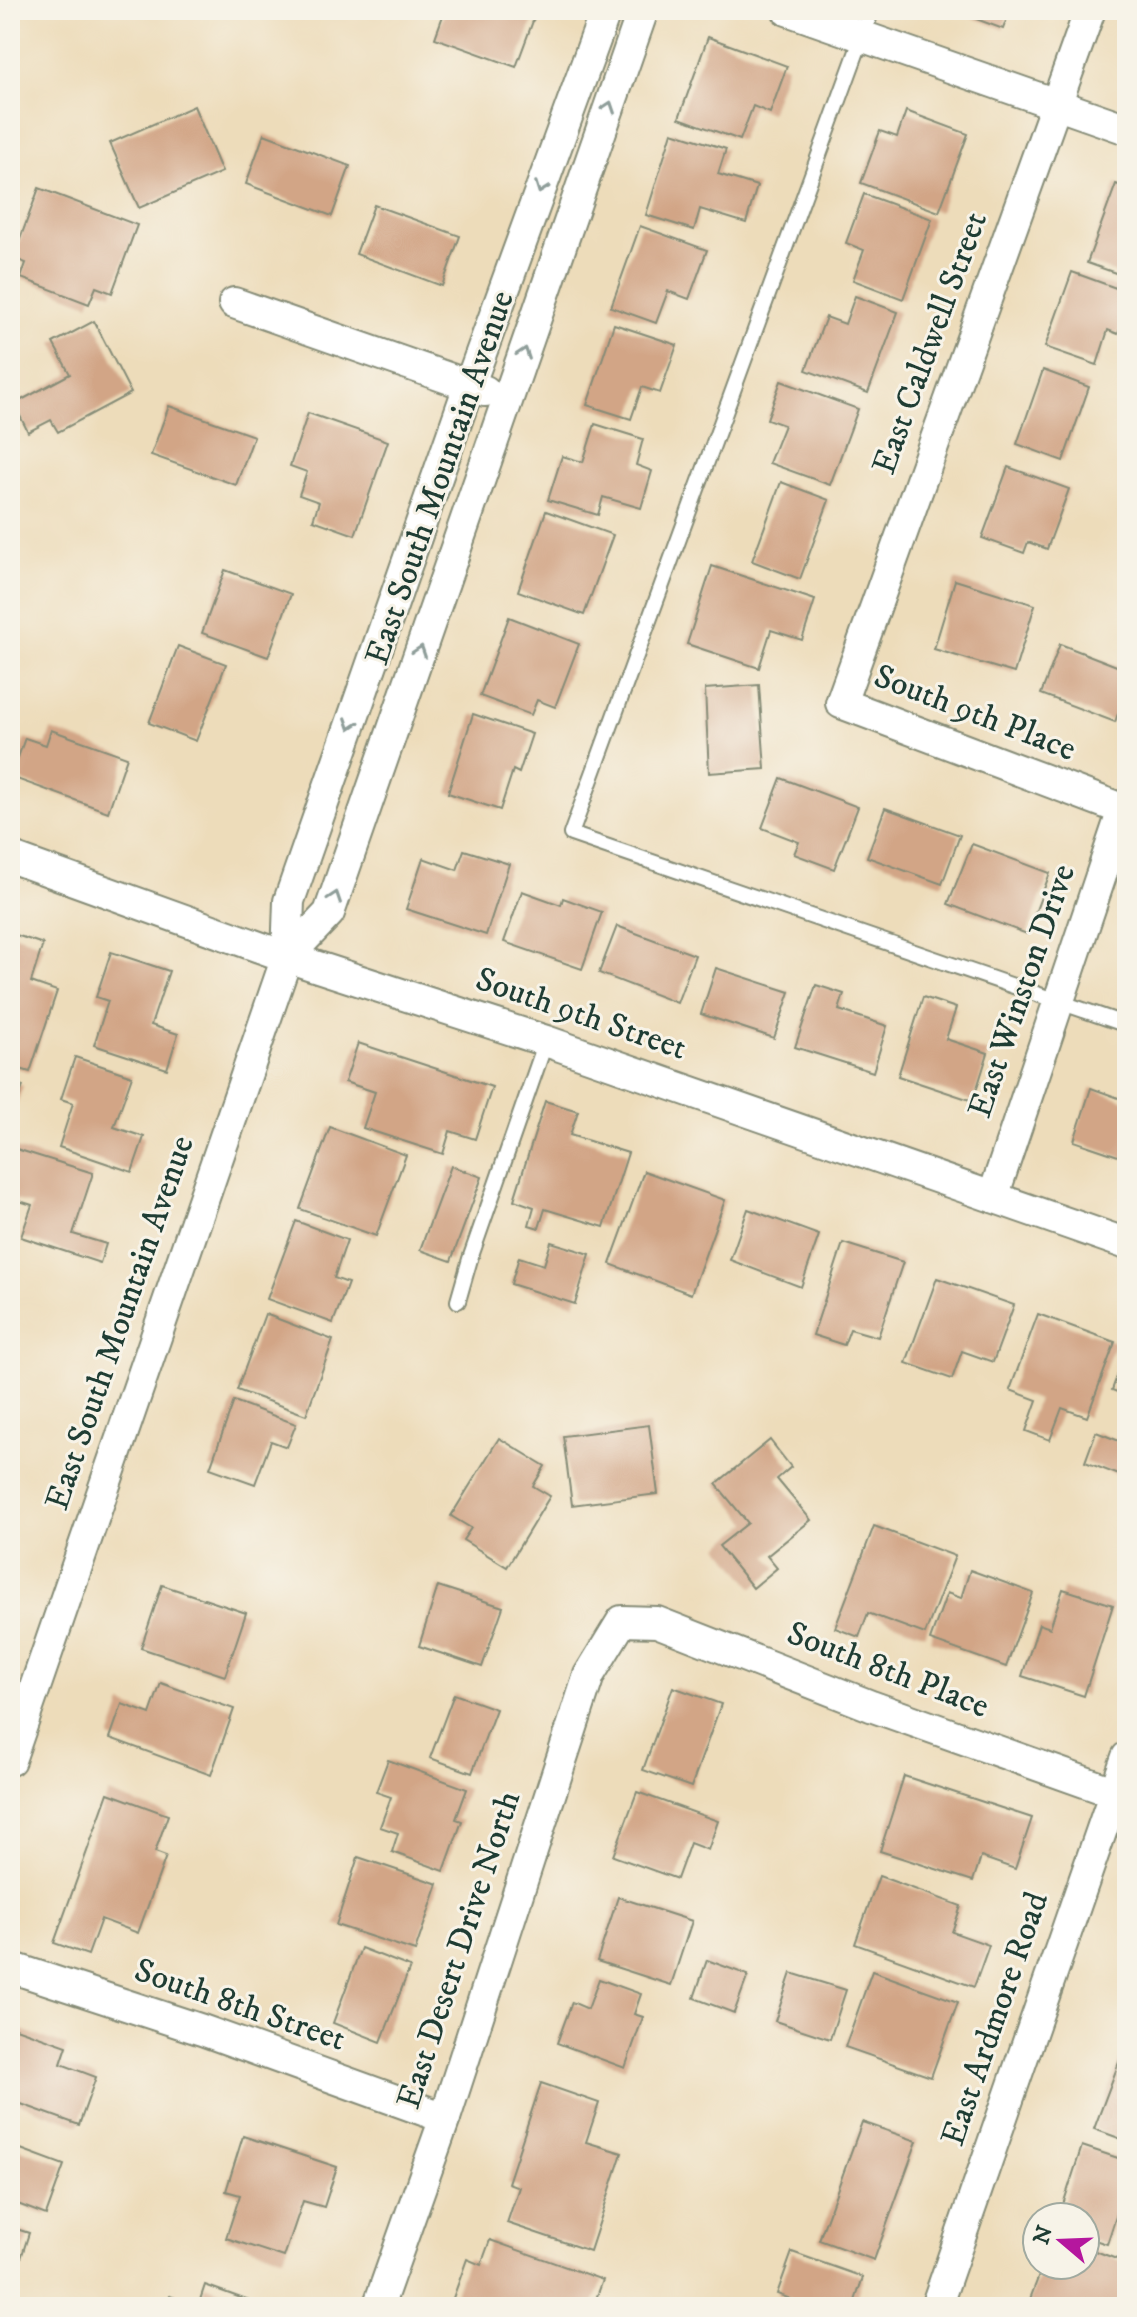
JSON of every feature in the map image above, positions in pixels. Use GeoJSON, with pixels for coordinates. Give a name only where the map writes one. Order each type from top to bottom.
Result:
{"type":"FeatureCollection","features":[{"type":"Feature","properties":{"kind":"street","name":"East South Mountain Avenue"},"geometry":{"type":"LineString","coordinates":[[10,1760],[287,957],[289,901],[469,386],[606,10]]}},
{"type":"Feature","properties":{"kind":"street","name":"East South Mountain Avenue"},"geometry":{"type":"LineString","coordinates":[[287,957],[329,913],[643,10]]}},
{"type":"Feature","properties":{"kind":"street"},"geometry":{"type":"LineString","coordinates":[[787,10],[867,24],[1057,104],[1127,129]]}},
{"type":"Feature","properties":{"kind":"street","name":"East Caldwell Street"},"geometry":{"type":"LineString","coordinates":[[841,703],[1090,10]]}},
{"type":"Feature","properties":{"kind":"street"},"geometry":{"type":"LineString","coordinates":[[234,303],[508,398]]}},
{"type":"Feature","properties":{"kind":"street","name":"South 9th Place"},"geometry":{"type":"LineString","coordinates":[[841,703],[1125,810]]}},
{"type":"Feature","properties":{"kind":"street","name":"East Winston Drive"},"geometry":{"type":"LineString","coordinates":[[993,1197],[1125,810]]}},
{"type":"Feature","properties":{"kind":"street","name":"South 9th Street"},"geometry":{"type":"LineString","coordinates":[[10,857],[287,957],[546,1041],[1127,1244]]}},
{"type":"Feature","properties":{"kind":"street","name":"South 8th Place"},"geometry":{"type":"LineString","coordinates":[[622,1621],[657,1622],[871,1706],[1120,1795]]}},
{"type":"Feature","properties":{"kind":"street","name":"East Desert Drive North"},"geometry":{"type":"LineString","coordinates":[[378,2307],[445,2118],[589,1675],[622,1621]]}},
{"type":"Feature","properties":{"kind":"street","name":"East Ardmore Road"},"geometry":{"type":"LineString","coordinates":[[936,2307],[1120,1795],[1127,1757]]}},
{"type":"Feature","properties":{"kind":"street","name":"South 8th Street"},"geometry":{"type":"LineString","coordinates":[[10,1967],[202,2030],[445,2118]]}},
{"type":"Feature","properties":{"kind":"lane"},"geometry":{"type":"LineString","coordinates":[[867,24],[571,834],[1127,1025]]}},
{"type":"Feature","properties":{"kind":"lane"},"geometry":{"type":"LineString","coordinates":[[1127,525],[1127,536]]}},
{"type":"Feature","properties":{"kind":"lane"},"geometry":{"type":"LineString","coordinates":[[458,1301],[546,1041]]}},
{"type":"Feature","properties":{"kind":"building"},"geometry":{"type":"Polygon","coordinates":[[[445,10],[537,10],[516,67],[435,38],[445,10]]]}},
{"type":"Feature","properties":{"kind":"building"},"geometry":{"type":"Polygon","coordinates":[[[952,10],[1010,10],[1003,29],[952,10]]]}},
{"type":"Feature","properties":{"kind":"building"},"geometry":{"type":"Polygon","coordinates":[[[708,37],[787,66],[770,113],[753,106],[740,140],[679,118],[708,37]]]}},
{"type":"Feature","properties":{"kind":"building"},"geometry":{"type":"Polygon","coordinates":[[[194,106],[222,172],[139,208],[110,143],[194,106]]]}},
{"type":"Feature","properties":{"kind":"building"},"geometry":{"type":"Polygon","coordinates":[[[906,111],[968,134],[939,212],[861,183],[880,131],[897,137],[906,111]]]}},
{"type":"Feature","properties":{"kind":"building"},"geometry":{"type":"Polygon","coordinates":[[[672,132],[726,149],[718,174],[757,186],[746,223],[700,209],[694,230],[646,215],[672,132]]]}},
{"type":"Feature","properties":{"kind":"building"},"geometry":{"type":"Polygon","coordinates":[[[264,134],[350,166],[332,216],[246,184],[264,134]]]}},
{"type":"Feature","properties":{"kind":"building"},"geometry":{"type":"Polygon","coordinates":[[[1116,184],[1127,188],[1127,277],[1087,263],[1116,184]]]}},
{"type":"Feature","properties":{"kind":"building"},"geometry":{"type":"Polygon","coordinates":[[[39,188],[137,225],[112,293],[96,287],[89,304],[21,278],[26,263],[13,258],[39,188]]]}},
{"type":"Feature","properties":{"kind":"building"},"geometry":{"type":"Polygon","coordinates":[[[864,194],[932,219],[903,299],[853,280],[864,250],[846,243],[864,194]]]}},
{"type":"Feature","properties":{"kind":"building"},"geometry":{"type":"Polygon","coordinates":[[[374,205],[460,236],[442,286],[356,254],[374,205]]]}},
{"type":"Feature","properties":{"kind":"building"},"geometry":{"type":"Polygon","coordinates":[[[640,226],[707,250],[689,299],[668,291],[656,323],[611,307],[640,226]]]}},
{"type":"Feature","properties":{"kind":"building"},"geometry":{"type":"Polygon","coordinates":[[[1072,272],[1127,292],[1127,310],[1118,334],[1108,330],[1097,365],[1045,347],[1072,272]]]}},
{"type":"Feature","properties":{"kind":"building"},"geometry":{"type":"Polygon","coordinates":[[[855,296],[898,312],[868,393],[806,370],[826,317],[845,324],[855,296]]]}},
{"type":"Feature","properties":{"kind":"building"},"geometry":{"type":"Polygon","coordinates":[[[94,321],[131,393],[58,432],[51,420],[28,432],[14,404],[70,374],[53,343],[94,321]]]}},
{"type":"Feature","properties":{"kind":"building"},"geometry":{"type":"Polygon","coordinates":[[[614,324],[677,345],[660,393],[642,387],[631,419],[587,405],[614,324]]]}},
{"type":"Feature","properties":{"kind":"building"},"geometry":{"type":"Polygon","coordinates":[[[1043,370],[1089,387],[1063,461],[1017,444],[1043,370]]]}},
{"type":"Feature","properties":{"kind":"building"},"geometry":{"type":"Polygon","coordinates":[[[781,381],[858,409],[830,485],[769,463],[784,425],[767,419],[781,381]]]}},
{"type":"Feature","properties":{"kind":"building"},"geometry":{"type":"Polygon","coordinates":[[[169,406],[254,436],[236,485],[151,455],[169,406]]]}},
{"type":"Feature","properties":{"kind":"building"},"geometry":{"type":"Polygon","coordinates":[[[308,413],[388,441],[355,535],[313,520],[319,502],[299,495],[307,472],[290,466],[308,413]]]}},
{"type":"Feature","properties":{"kind":"building"},"geometry":{"type":"Polygon","coordinates":[[[595,424],[643,439],[636,465],[652,471],[641,508],[603,497],[598,515],[548,500],[562,456],[583,462],[595,424]]]}},
{"type":"Feature","properties":{"kind":"building"},"geometry":{"type":"Polygon","coordinates":[[[1008,467],[1069,489],[1047,549],[1028,542],[1024,553],[982,538],[1008,467]]]}},
{"type":"Feature","properties":{"kind":"building"},"geometry":{"type":"Polygon","coordinates":[[[781,482],[829,500],[800,579],[752,561],[781,482]]]}},
{"type":"Feature","properties":{"kind":"building"},"geometry":{"type":"Polygon","coordinates":[[[546,511],[613,535],[584,615],[518,591],[546,511]]]}},
{"type":"Feature","properties":{"kind":"building"},"geometry":{"type":"Polygon","coordinates":[[[712,566],[815,600],[802,640],[771,630],[759,668],[687,644],[712,566]]]}},
{"type":"Feature","properties":{"kind":"building"},"geometry":{"type":"Polygon","coordinates":[[[225,570],[291,594],[268,657],[202,633],[225,570]]]}},
{"type":"Feature","properties":{"kind":"building"},"geometry":{"type":"Polygon","coordinates":[[[955,580],[1035,605],[1014,673],[934,649],[955,580]]]}},
{"type":"Feature","properties":{"kind":"building"},"geometry":{"type":"Polygon","coordinates":[[[509,617],[579,644],[555,707],[537,700],[531,715],[480,696],[509,617]]]}},
{"type":"Feature","properties":{"kind":"building"},"geometry":{"type":"Polygon","coordinates":[[[1060,644],[1127,670],[1127,689],[1115,722],[1041,694],[1060,644]]]}},
{"type":"Feature","properties":{"kind":"building"},"geometry":{"type":"Polygon","coordinates":[[[178,646],[226,664],[196,741],[149,723],[178,646]]]}},
{"type":"Feature","properties":{"kind":"building"},"geometry":{"type":"Polygon","coordinates":[[[759,685],[765,769],[709,773],[705,689],[759,685]]]}},
{"type":"Feature","properties":{"kind":"building"},"geometry":{"type":"Polygon","coordinates":[[[473,714],[532,734],[519,773],[513,770],[500,810],[448,793],[473,714]]]}},
{"type":"Feature","properties":{"kind":"building"},"geometry":{"type":"Polygon","coordinates":[[[51,730],[127,757],[108,812],[11,777],[25,738],[46,745],[51,730]]]}},
{"type":"Feature","properties":{"kind":"building"},"geometry":{"type":"Polygon","coordinates":[[[781,778],[858,807],[834,869],[794,854],[799,842],[762,828],[781,778]]]}},
{"type":"Feature","properties":{"kind":"building"},"geometry":{"type":"Polygon","coordinates":[[[885,808],[960,835],[942,884],[867,857],[885,808]]]}},
{"type":"Feature","properties":{"kind":"building"},"geometry":{"type":"Polygon","coordinates":[[[972,844],[1050,873],[1027,934],[948,904],[972,844]]]}},
{"type":"Feature","properties":{"kind":"building"},"geometry":{"type":"Polygon","coordinates":[[[464,850],[509,864],[486,935],[406,909],[423,858],[457,870],[464,850]]]}},
{"type":"Feature","properties":{"kind":"building"},"geometry":{"type":"Polygon","coordinates":[[[522,891],[561,905],[563,898],[602,912],[582,969],[504,942],[522,891]]]}},
{"type":"Feature","properties":{"kind":"building"},"geometry":{"type":"Polygon","coordinates":[[[617,926],[695,955],[677,1003],[599,973],[617,926]]]}},
{"type":"Feature","properties":{"kind":"building"},"geometry":{"type":"Polygon","coordinates":[[[10,933],[43,944],[31,982],[57,991],[30,1072],[10,1066],[10,933]]]}},
{"type":"Feature","properties":{"kind":"building"},"geometry":{"type":"Polygon","coordinates":[[[111,952],[169,971],[151,1025],[178,1034],[167,1069],[94,1045],[108,1001],[96,997],[111,952]]]}},
{"type":"Feature","properties":{"kind":"building"},"geometry":{"type":"Polygon","coordinates":[[[716,968],[790,992],[774,1038],[701,1014],[716,968]]]}},
{"type":"Feature","properties":{"kind":"building"},"geometry":{"type":"Polygon","coordinates":[[[816,985],[844,994],[839,1010],[887,1026],[873,1072],[795,1047],[816,985]]]}},
{"type":"Feature","properties":{"kind":"building"},"geometry":{"type":"Polygon","coordinates":[[[923,997],[956,1008],[946,1039],[988,1053],[973,1101],[898,1076],[923,997]]]}},
{"type":"Feature","properties":{"kind":"building"},"geometry":{"type":"Polygon","coordinates":[[[358,1043],[492,1087],[475,1139],[450,1131],[443,1154],[363,1128],[375,1092],[345,1082],[358,1043]]]}},
{"type":"Feature","properties":{"kind":"building"},"geometry":{"type":"Polygon","coordinates":[[[75,1057],[132,1076],[114,1127],[144,1137],[132,1172],[59,1147],[73,1103],[61,1099],[75,1057]]]}},
{"type":"Feature","properties":{"kind":"building"},"geometry":{"type":"Polygon","coordinates":[[[10,1081],[23,1086],[10,1122],[10,1081]]]}},
{"type":"Feature","properties":{"kind":"building"},"geometry":{"type":"Polygon","coordinates":[[[1091,1088],[1124,1100],[1127,1092],[1127,1159],[1074,1141],[1091,1088]]]}},
{"type":"Feature","properties":{"kind":"building"},"geometry":{"type":"Polygon","coordinates":[[[545,1101],[578,1111],[570,1135],[628,1153],[604,1227],[545,1209],[539,1228],[529,1225],[534,1207],[514,1200],[545,1101]]]}},
{"type":"Feature","properties":{"kind":"building"},"geometry":{"type":"Polygon","coordinates":[[[330,1127],[406,1155],[376,1236],[300,1209],[330,1127]]]}},
{"type":"Feature","properties":{"kind":"building"},"geometry":{"type":"Polygon","coordinates":[[[10,1147],[93,1173],[73,1234],[106,1244],[100,1263],[21,1237],[32,1205],[10,1198],[10,1147]]]}},
{"type":"Feature","properties":{"kind":"building"},"geometry":{"type":"Polygon","coordinates":[[[451,1166],[482,1177],[451,1261],[420,1250],[451,1166]]]}},
{"type":"Feature","properties":{"kind":"building"},"geometry":{"type":"Polygon","coordinates":[[[644,1171],[725,1200],[691,1294],[610,1264],[644,1171]]]}},
{"type":"Feature","properties":{"kind":"building"},"geometry":{"type":"Polygon","coordinates":[[[748,1209],[819,1235],[801,1287],[730,1260],[748,1209]]]}},
{"type":"Feature","properties":{"kind":"building"},"geometry":{"type":"Polygon","coordinates":[[[296,1221],[347,1240],[334,1278],[348,1283],[333,1323],[267,1299],[296,1221]]]}},
{"type":"Feature","properties":{"kind":"building"},"geometry":{"type":"Polygon","coordinates":[[[551,1242],[590,1254],[575,1304],[511,1284],[519,1257],[544,1265],[551,1242]]]}},
{"type":"Feature","properties":{"kind":"building"},"geometry":{"type":"Polygon","coordinates":[[[843,1243],[903,1262],[878,1337],[850,1329],[844,1345],[813,1335],[843,1243]]]}},
{"type":"Feature","properties":{"kind":"building"},"geometry":{"type":"Polygon","coordinates":[[[937,1278],[1014,1305],[993,1362],[962,1351],[952,1379],[906,1363],[937,1278]]]}},
{"type":"Feature","properties":{"kind":"building"},"geometry":{"type":"Polygon","coordinates":[[[265,1314],[333,1340],[306,1415],[237,1390],[265,1314]]]}},
{"type":"Feature","properties":{"kind":"building"},"geometry":{"type":"Polygon","coordinates":[[[1038,1314],[1115,1342],[1087,1417],[1062,1408],[1050,1440],[1026,1431],[1037,1400],[1010,1390],[1038,1314]]]}},
{"type":"Feature","properties":{"kind":"building"},"geometry":{"type":"Polygon","coordinates":[[[1127,1349],[1127,1396],[1112,1390],[1127,1349]]]}},
{"type":"Feature","properties":{"kind":"building"},"geometry":{"type":"Polygon","coordinates":[[[234,1401],[296,1424],[287,1447],[271,1441],[255,1484],[210,1468],[234,1401]]]}},
{"type":"Feature","properties":{"kind":"building"},"geometry":{"type":"Polygon","coordinates":[[[649,1425],[658,1494],[572,1505],[563,1436],[649,1425]]]}},
{"type":"Feature","properties":{"kind":"building"},"geometry":{"type":"Polygon","coordinates":[[[1096,1432],[1127,1444],[1127,1478],[1085,1462],[1096,1432]]]}},
{"type":"Feature","properties":{"kind":"building"},"geometry":{"type":"Polygon","coordinates":[[[499,1438],[545,1466],[533,1486],[550,1496],[507,1567],[463,1540],[471,1528],[451,1516],[499,1438]]]}},
{"type":"Feature","properties":{"kind":"building"},"geometry":{"type":"Polygon","coordinates":[[[770,1440],[791,1467],[777,1479],[811,1520],[767,1556],[777,1568],[753,1588],[719,1546],[748,1523],[716,1484],[770,1440]]]}},
{"type":"Feature","properties":{"kind":"building"},"geometry":{"type":"Polygon","coordinates":[[[874,1526],[955,1556],[925,1634],[868,1613],[859,1637],[835,1628],[874,1526]]]}},
{"type":"Feature","properties":{"kind":"building"},"geometry":{"type":"Polygon","coordinates":[[[970,1570],[1033,1593],[1006,1667],[930,1640],[947,1593],[961,1598],[970,1570]]]}},
{"type":"Feature","properties":{"kind":"building"},"geometry":{"type":"Polygon","coordinates":[[[162,1585],[246,1613],[225,1676],[141,1648],[162,1585]]]}},
{"type":"Feature","properties":{"kind":"building"},"geometry":{"type":"Polygon","coordinates":[[[438,1586],[503,1607],[482,1667],[419,1646],[438,1586]]]}},
{"type":"Feature","properties":{"kind":"building"},"geometry":{"type":"Polygon","coordinates":[[[1063,1589],[1113,1605],[1084,1696],[1022,1676],[1039,1624],[1050,1628],[1063,1589]]]}},
{"type":"Feature","properties":{"kind":"building"},"geometry":{"type":"Polygon","coordinates":[[[161,1683],[234,1709],[211,1775],[110,1738],[122,1704],[150,1714],[161,1683]]]}},
{"type":"Feature","properties":{"kind":"building"},"geometry":{"type":"Polygon","coordinates":[[[673,1687],[721,1704],[691,1787],[643,1770],[673,1687]]]}},
{"type":"Feature","properties":{"kind":"building"},"geometry":{"type":"Polygon","coordinates":[[[454,1694],[496,1709],[472,1773],[430,1758],[454,1694]]]}},
{"type":"Feature","properties":{"kind":"building"},"geometry":{"type":"Polygon","coordinates":[[[388,1760],[467,1789],[456,1819],[462,1821],[444,1871],[392,1852],[398,1833],[380,1827],[391,1797],[376,1792],[388,1760]]]}},
{"type":"Feature","properties":{"kind":"building"},"geometry":{"type":"Polygon","coordinates":[[[904,1776],[1032,1818],[1015,1869],[981,1857],[973,1881],[880,1851],[904,1776]]]}},
{"type":"Feature","properties":{"kind":"building"},"geometry":{"type":"Polygon","coordinates":[[[637,1792],[718,1821],[708,1850],[690,1843],[677,1879],[613,1856],[637,1792]]]}},
{"type":"Feature","properties":{"kind":"building"},"geometry":{"type":"Polygon","coordinates":[[[108,1793],[168,1815],[155,1852],[166,1856],[138,1933],[101,1919],[88,1955],[54,1943],[108,1793]]]}},
{"type":"Feature","properties":{"kind":"building"},"geometry":{"type":"Polygon","coordinates":[[[358,1857],[438,1884],[415,1951],[336,1925],[358,1857]]]}},
{"type":"Feature","properties":{"kind":"building"},"geometry":{"type":"Polygon","coordinates":[[[879,1876],[961,1906],[952,1932],[989,1945],[974,1987],[855,1944],[879,1876]]]}},
{"type":"Feature","properties":{"kind":"building"},"geometry":{"type":"Polygon","coordinates":[[[618,1897],[692,1921],[671,1985],[597,1961],[618,1897]]]}},
{"type":"Feature","properties":{"kind":"building"},"geometry":{"type":"Polygon","coordinates":[[[361,1948],[410,1967],[381,2042],[333,2023],[361,1948]]]}},
{"type":"Feature","properties":{"kind":"building"},"geometry":{"type":"Polygon","coordinates":[[[707,1960],[748,1975],[734,2013],[694,1998],[707,1960]]]}},
{"type":"Feature","properties":{"kind":"building"},"geometry":{"type":"Polygon","coordinates":[[[872,1971],[958,2002],[931,2077],[845,2047],[872,1971]]]}},
{"type":"Feature","properties":{"kind":"building"},"geometry":{"type":"Polygon","coordinates":[[[791,1973],[846,1990],[830,2039],[775,2021],[791,1973]]]}},
{"type":"Feature","properties":{"kind":"building"},"geometry":{"type":"Polygon","coordinates":[[[599,1979],[641,1994],[634,2014],[643,2017],[625,2068],[557,2043],[572,2002],[588,2009],[599,1979]]]}},
{"type":"Feature","properties":{"kind":"building"},"geometry":{"type":"Polygon","coordinates":[[[10,2026],[67,2046],[61,2064],[96,2077],[79,2125],[10,2100],[10,2026]]]}},
{"type":"Feature","properties":{"kind":"building"},"geometry":{"type":"Polygon","coordinates":[[[1121,2057],[1127,2059],[1127,2141],[1094,2129],[1121,2057]]]}},
{"type":"Feature","properties":{"kind":"building"},"geometry":{"type":"Polygon","coordinates":[[[541,2083],[599,2103],[586,2142],[622,2153],[590,2251],[507,2223],[519,2187],[508,2183],[541,2083]]]}},
{"type":"Feature","properties":{"kind":"building"},"geometry":{"type":"Polygon","coordinates":[[[862,2122],[917,2141],[874,2260],[819,2240],[862,2122]]]}},
{"type":"Feature","properties":{"kind":"building"},"geometry":{"type":"Polygon","coordinates":[[[243,2136],[337,2167],[324,2207],[303,2201],[284,2257],[226,2238],[240,2195],[226,2191],[243,2136]]]}},
{"type":"Feature","properties":{"kind":"building"},"geometry":{"type":"Polygon","coordinates":[[[10,2145],[64,2165],[46,2215],[10,2201],[10,2145]]]}},
{"type":"Feature","properties":{"kind":"building"},"geometry":{"type":"Polygon","coordinates":[[[1082,2146],[1127,2161],[1127,2183],[1107,2244],[1101,2242],[1101,2201],[1064,2201],[1082,2146]]]}},
{"type":"Feature","properties":{"kind":"building"},"geometry":{"type":"Polygon","coordinates":[[[10,2227],[29,2233],[11,2290],[10,2290],[10,2227]]]}},
{"type":"Feature","properties":{"kind":"building"},"geometry":{"type":"Polygon","coordinates":[[[490,2240],[603,2280],[593,2307],[468,2307],[452,2301],[467,2259],[481,2265],[490,2240]]]}},
{"type":"Feature","properties":{"kind":"building"},"geometry":{"type":"Polygon","coordinates":[[[792,2252],[863,2277],[853,2307],[788,2307],[791,2299],[777,2294],[792,2252]]]}},
{"type":"Feature","properties":{"kind":"building"},"geometry":{"type":"Polygon","coordinates":[[[1101,2253],[1127,2263],[1127,2307],[1027,2307],[1037,2281],[1101,2281],[1101,2253]]]}},
{"type":"Feature","properties":{"kind":"building"},"geometry":{"type":"Polygon","coordinates":[[[205,2285],[266,2307],[166,2307],[170,2296],[198,2306],[205,2285]]]}}]}
